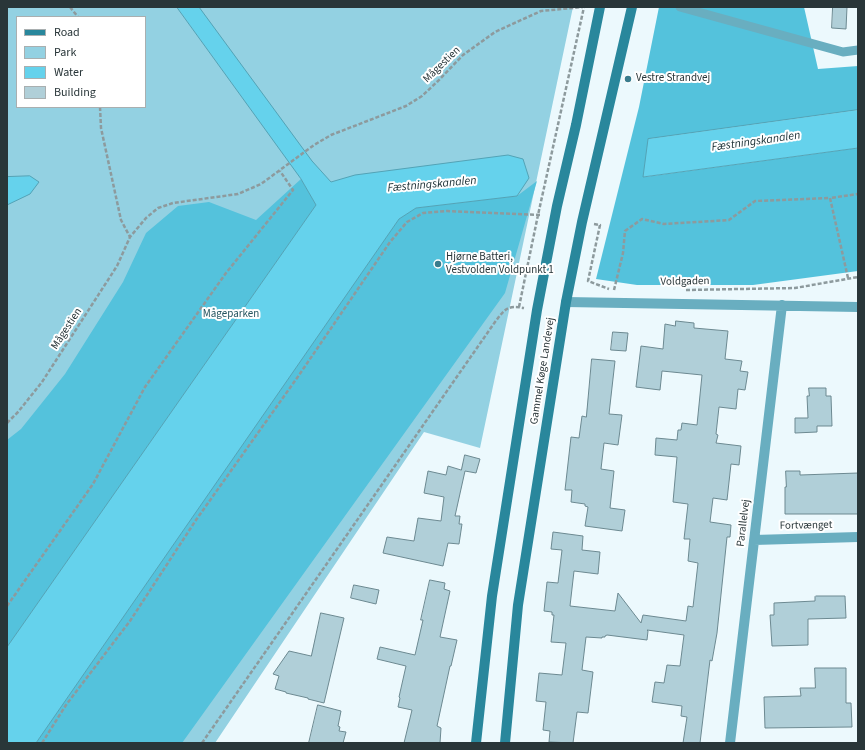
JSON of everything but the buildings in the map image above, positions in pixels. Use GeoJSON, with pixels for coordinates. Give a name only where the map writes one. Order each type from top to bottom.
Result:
{"type":"FeatureCollection","features":[{"type":"Feature","properties":{"kind":"main road","name":"Gammel Køge Landevej"},"geometry":{"type":"LineString","coordinates":[[476,743],[492,596],[537,310],[557,206],[576,125],[600,7]]}},
{"type":"Feature","properties":{"kind":"main road","name":"Gammel Køge Landevej"},"geometry":{"type":"LineString","coordinates":[[505,743],[518,605],[566,302],[582,222],[632,7]]}},
{"type":"Feature","properties":{"kind":"street"},"geometry":{"type":"LineString","coordinates":[[566,302],[858,307]]}},
{"type":"Feature","properties":{"kind":"street","name":"Parallelvej"},"geometry":{"type":"LineString","coordinates":[[730,743],[782,305]]}},
{"type":"Feature","properties":{"kind":"street","name":"Fortvænget"},"geometry":{"type":"LineString","coordinates":[[754,540],[858,537]]}},
{"type":"Feature","properties":{"kind":"lane"},"geometry":{"type":"LineString","coordinates":[[680,7],[843,52],[858,50]]}},
{"type":"Feature","properties":{"kind":"path"},"geometry":{"type":"LineString","coordinates":[[70,7],[77,16]]}},
{"type":"Feature","properties":{"kind":"path","name":"Mågestien"},"geometry":{"type":"LineString","coordinates":[[7,422],[18,412],[51,368],[117,266],[130,237],[146,218],[158,208],[173,203],[238,194],[261,184],[314,145],[331,135],[406,106],[422,96],[438,82],[463,54],[495,32],[540,11],[583,7],[519,307],[507,307],[495,322],[202,743]]}},
{"type":"Feature","properties":{"kind":"path"},"geometry":{"type":"LineString","coordinates":[[100,108],[101,128],[121,220],[130,237]]}},
{"type":"Feature","properties":{"kind":"path"},"geometry":{"type":"LineString","coordinates":[[7,606],[93,484],[145,387],[226,273],[293,190],[281,170]]}},
{"type":"Feature","properties":{"kind":"path"},"geometry":{"type":"LineString","coordinates":[[614,291],[623,253],[625,231],[642,219],[664,224],[729,220],[755,201],[830,198],[858,194]]}},
{"type":"Feature","properties":{"kind":"path"},"geometry":{"type":"LineString","coordinates":[[830,198],[848,278]]}},
{"type":"Feature","properties":{"kind":"path"},"geometry":{"type":"LineString","coordinates":[[42,743],[66,705],[130,621],[196,520],[297,378],[390,242],[407,222],[423,213],[447,211],[538,215]]}},
{"type":"Feature","properties":{"kind":"path"},"geometry":{"type":"LineString","coordinates":[[582,222],[600,225],[588,281],[614,291],[622,290]]}},
{"type":"Feature","properties":{"kind":"path","name":"Voldgaden"},"geometry":{"type":"LineString","coordinates":[[684,290],[795,288],[858,277]]}},
{"type":"Feature","properties":{"kind":"green space","name":"Mågeparken"},"geometry":{"type":"Polygon","coordinates":[[[7,7],[573,7],[480,448],[424,432],[215,743],[7,743],[7,7]]]}},
{"type":"Feature","properties":{"kind":"green space"},"geometry":{"type":"Polygon","coordinates":[[[659,7],[804,7],[818,69],[858,66],[858,110],[649,139],[644,177],[858,148],[858,271],[753,285],[637,285],[596,279],[639,107],[659,7]]]}},
{"type":"Feature","properties":{"kind":"green space"},"geometry":{"type":"Polygon","coordinates":[[[301,179],[316,205],[7,647],[7,440],[21,429],[65,374],[123,282],[146,233],[178,206],[209,202],[256,220],[301,179]]]}},
{"type":"Feature","properties":{"kind":"green space"},"geometry":{"type":"Polygon","coordinates":[[[537,181],[505,293],[182,743],[36,743],[399,219],[416,208],[517,196],[537,181]]]}},
{"type":"Feature","properties":{"kind":"water","name":"Fæstningskanalen"},"geometry":{"type":"Polygon","coordinates":[[[177,7],[199,7],[312,161],[331,182],[355,175],[508,155],[523,159],[529,178],[517,196],[416,208],[399,219],[36,743],[7,743],[7,647],[316,205],[301,179],[177,7]]]}},
{"type":"Feature","properties":{"kind":"water","name":"Fæstningskanalen"},"geometry":{"type":"Polygon","coordinates":[[[858,110],[858,148],[643,177],[648,139],[858,110]]]}},
{"type":"Feature","properties":{"kind":"water"},"geometry":{"type":"Polygon","coordinates":[[[30,176],[39,182],[30,194],[7,205],[7,177],[30,176]]]}},
{"type":"Feature","properties":{"kind":"place","name":"Vestre Strandvej"},"geometry":{"type":"Point","coordinates":[628,79]}},
{"type":"Feature","properties":{"kind":"place","name":"Hjørne Batteri, Vestvolden Voldpunkt 1"},"geometry":{"type":"Point","coordinates":[438,264]}}]}
